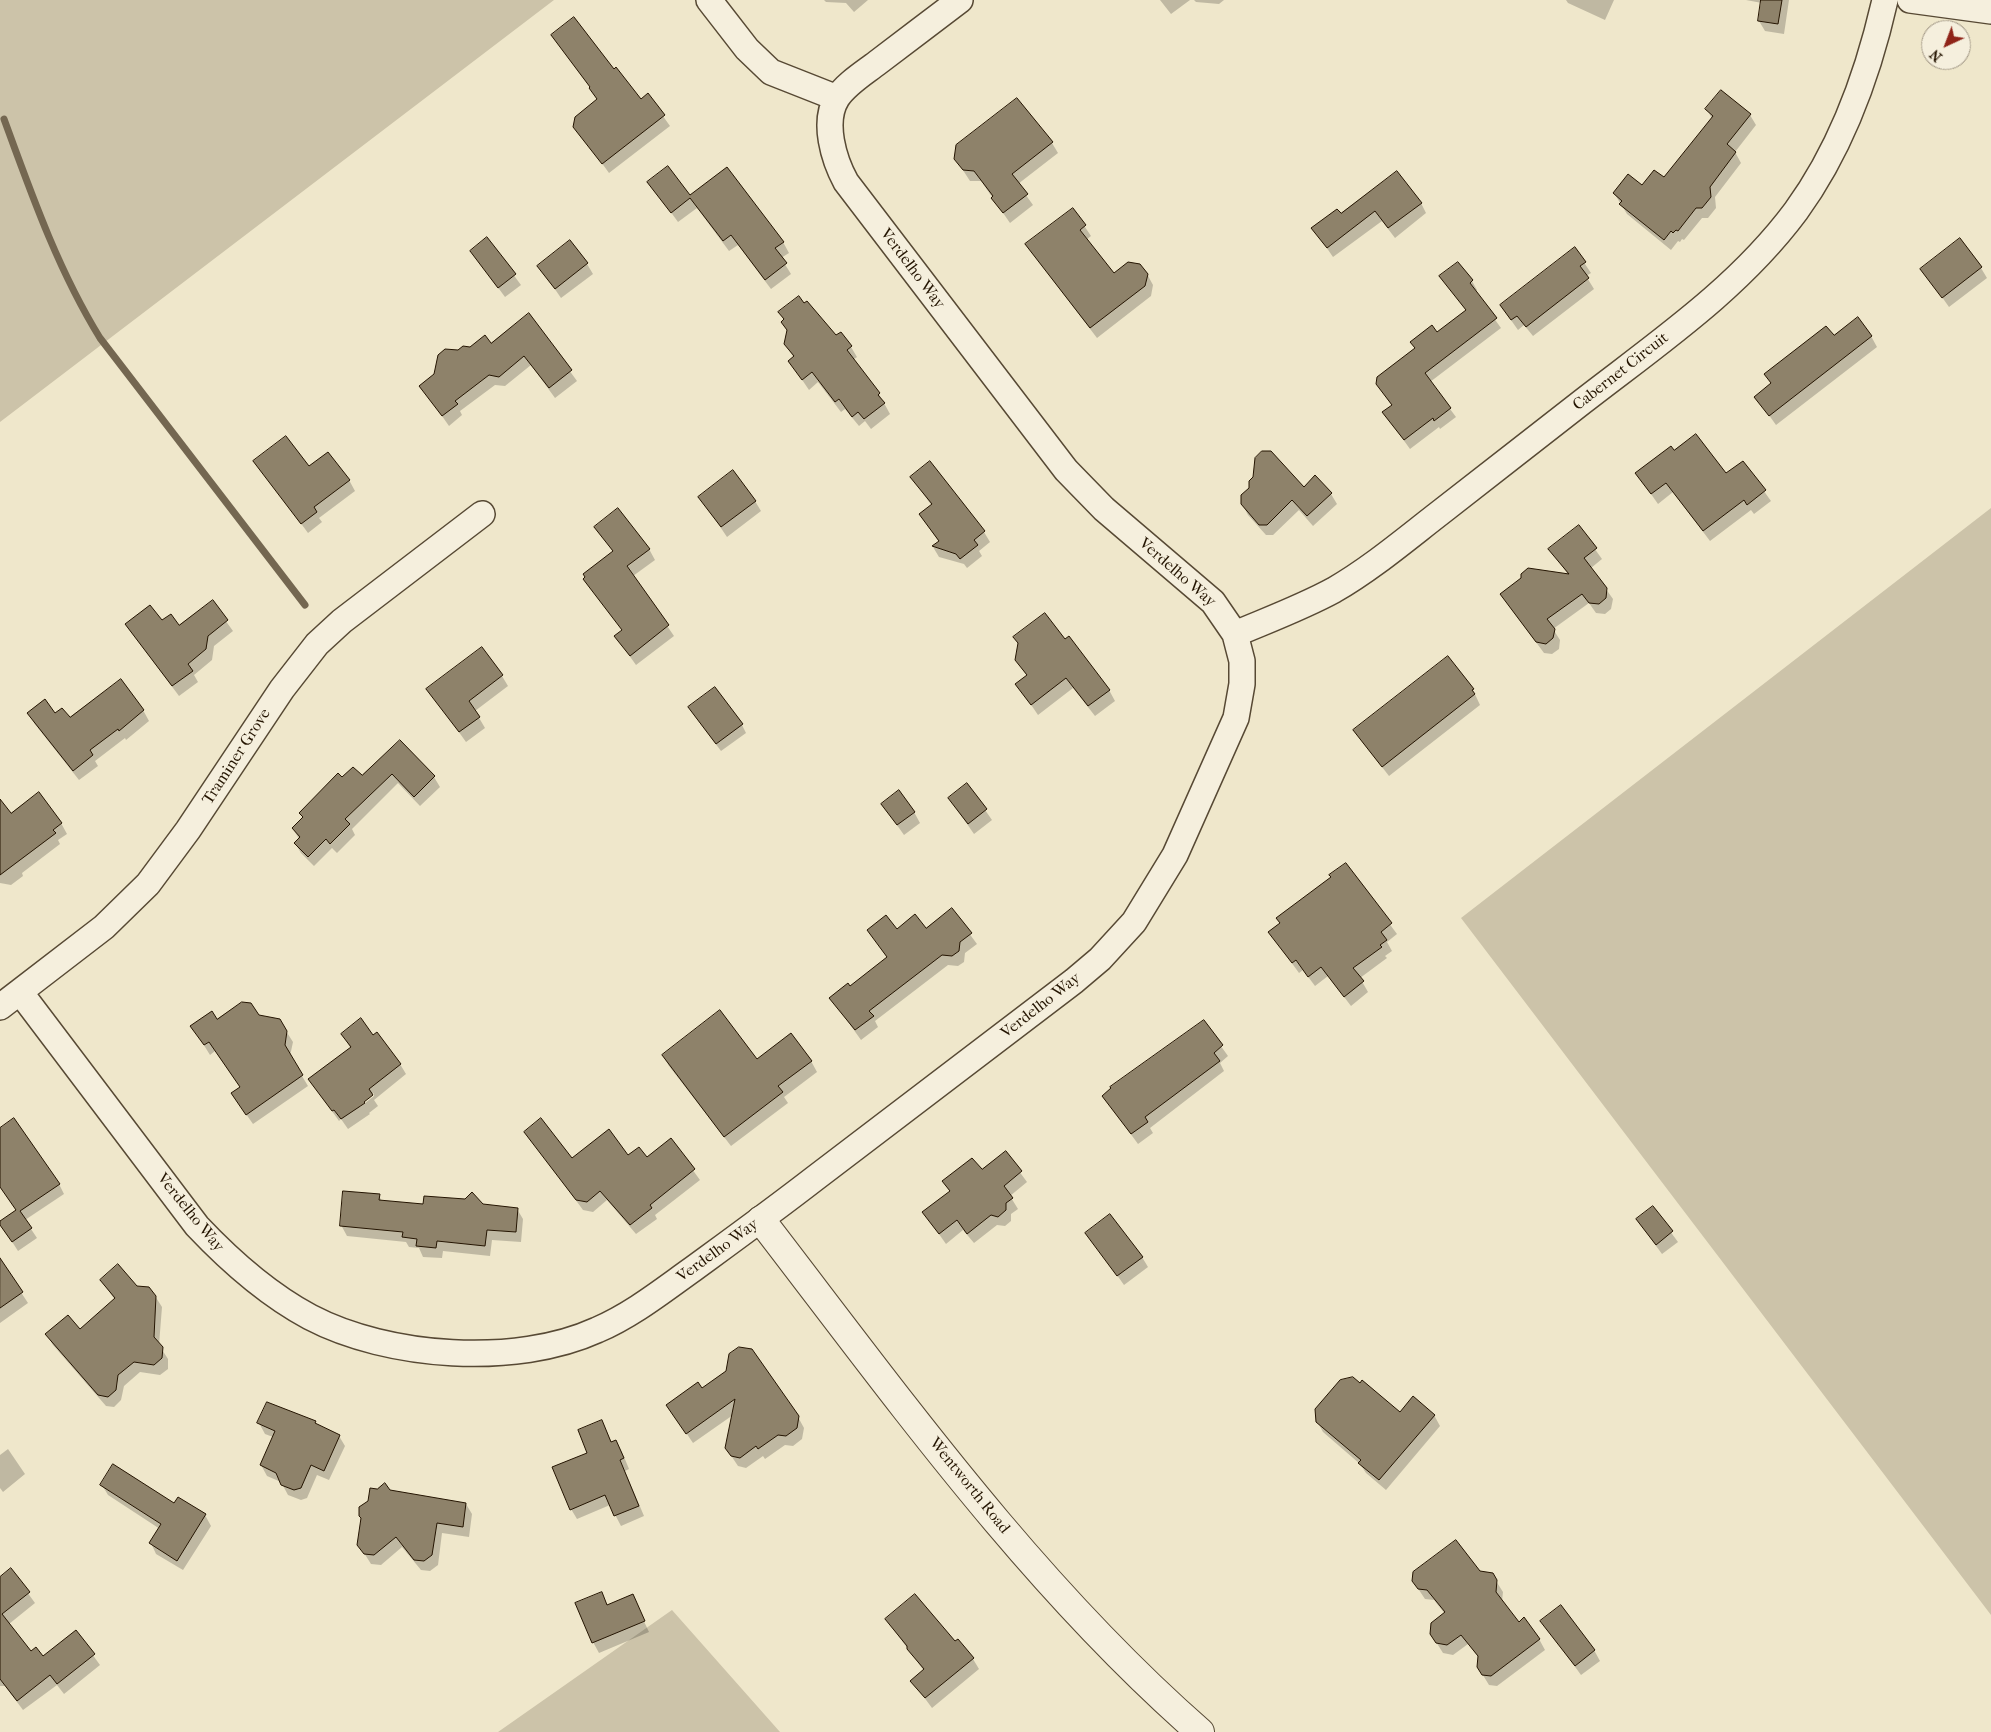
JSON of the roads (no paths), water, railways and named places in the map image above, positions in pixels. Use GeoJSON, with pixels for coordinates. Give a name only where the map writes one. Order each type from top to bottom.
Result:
{"type":"FeatureCollection","features":[{"type":"Feature","properties":{"kind":"street"},"geometry":{"type":"LineString","coordinates":[[710,0],[747,49],[771,72],[837,98],[859,77],[960,0]]}},
{"type":"Feature","properties":{"kind":"street","name":"Cabernet Circuit"},"geometry":{"type":"LineString","coordinates":[[1235,634],[1316,599],[1357,575],[1686,322],[1743,272],[1795,211],[1834,151],[1871,56],[1885,0]]}},
{"type":"Feature","properties":{"kind":"street"},"geometry":{"type":"LineString","coordinates":[[1910,0],[1991,11]]}},
{"type":"Feature","properties":{"kind":"street","name":"Verdelho Way"},"geometry":{"type":"LineString","coordinates":[[20,992],[198,1226],[227,1258],[269,1291],[311,1318],[355,1335],[404,1348],[480,1354],[542,1347],[568,1340],[594,1332],[642,1306],[761,1220],[1074,982],[1100,959],[1134,922],[1175,855],[1236,718],[1242,684],[1242,661],[1235,634],[1213,602],[1104,508],[1066,470],[846,182],[836,158],[830,127],[832,110],[837,98]]}},
{"type":"Feature","properties":{"kind":"street","name":"Traminer Grove"},"geometry":{"type":"LineString","coordinates":[[0,1007],[104,927],[148,884],[188,830],[282,688],[318,644],[342,621],[482,514]]}},
{"type":"Feature","properties":{"kind":"street","name":"Wentworth Road"},"geometry":{"type":"LineString","coordinates":[[761,1220],[980,1502],[1083,1618],[1174,1709],[1200,1732]]}},
{"type":"Feature","properties":{"kind":"waterway"},"geometry":{"type":"LineString","coordinates":[[4,119],[46,231],[71,286],[100,338],[305,605]]}}]}
